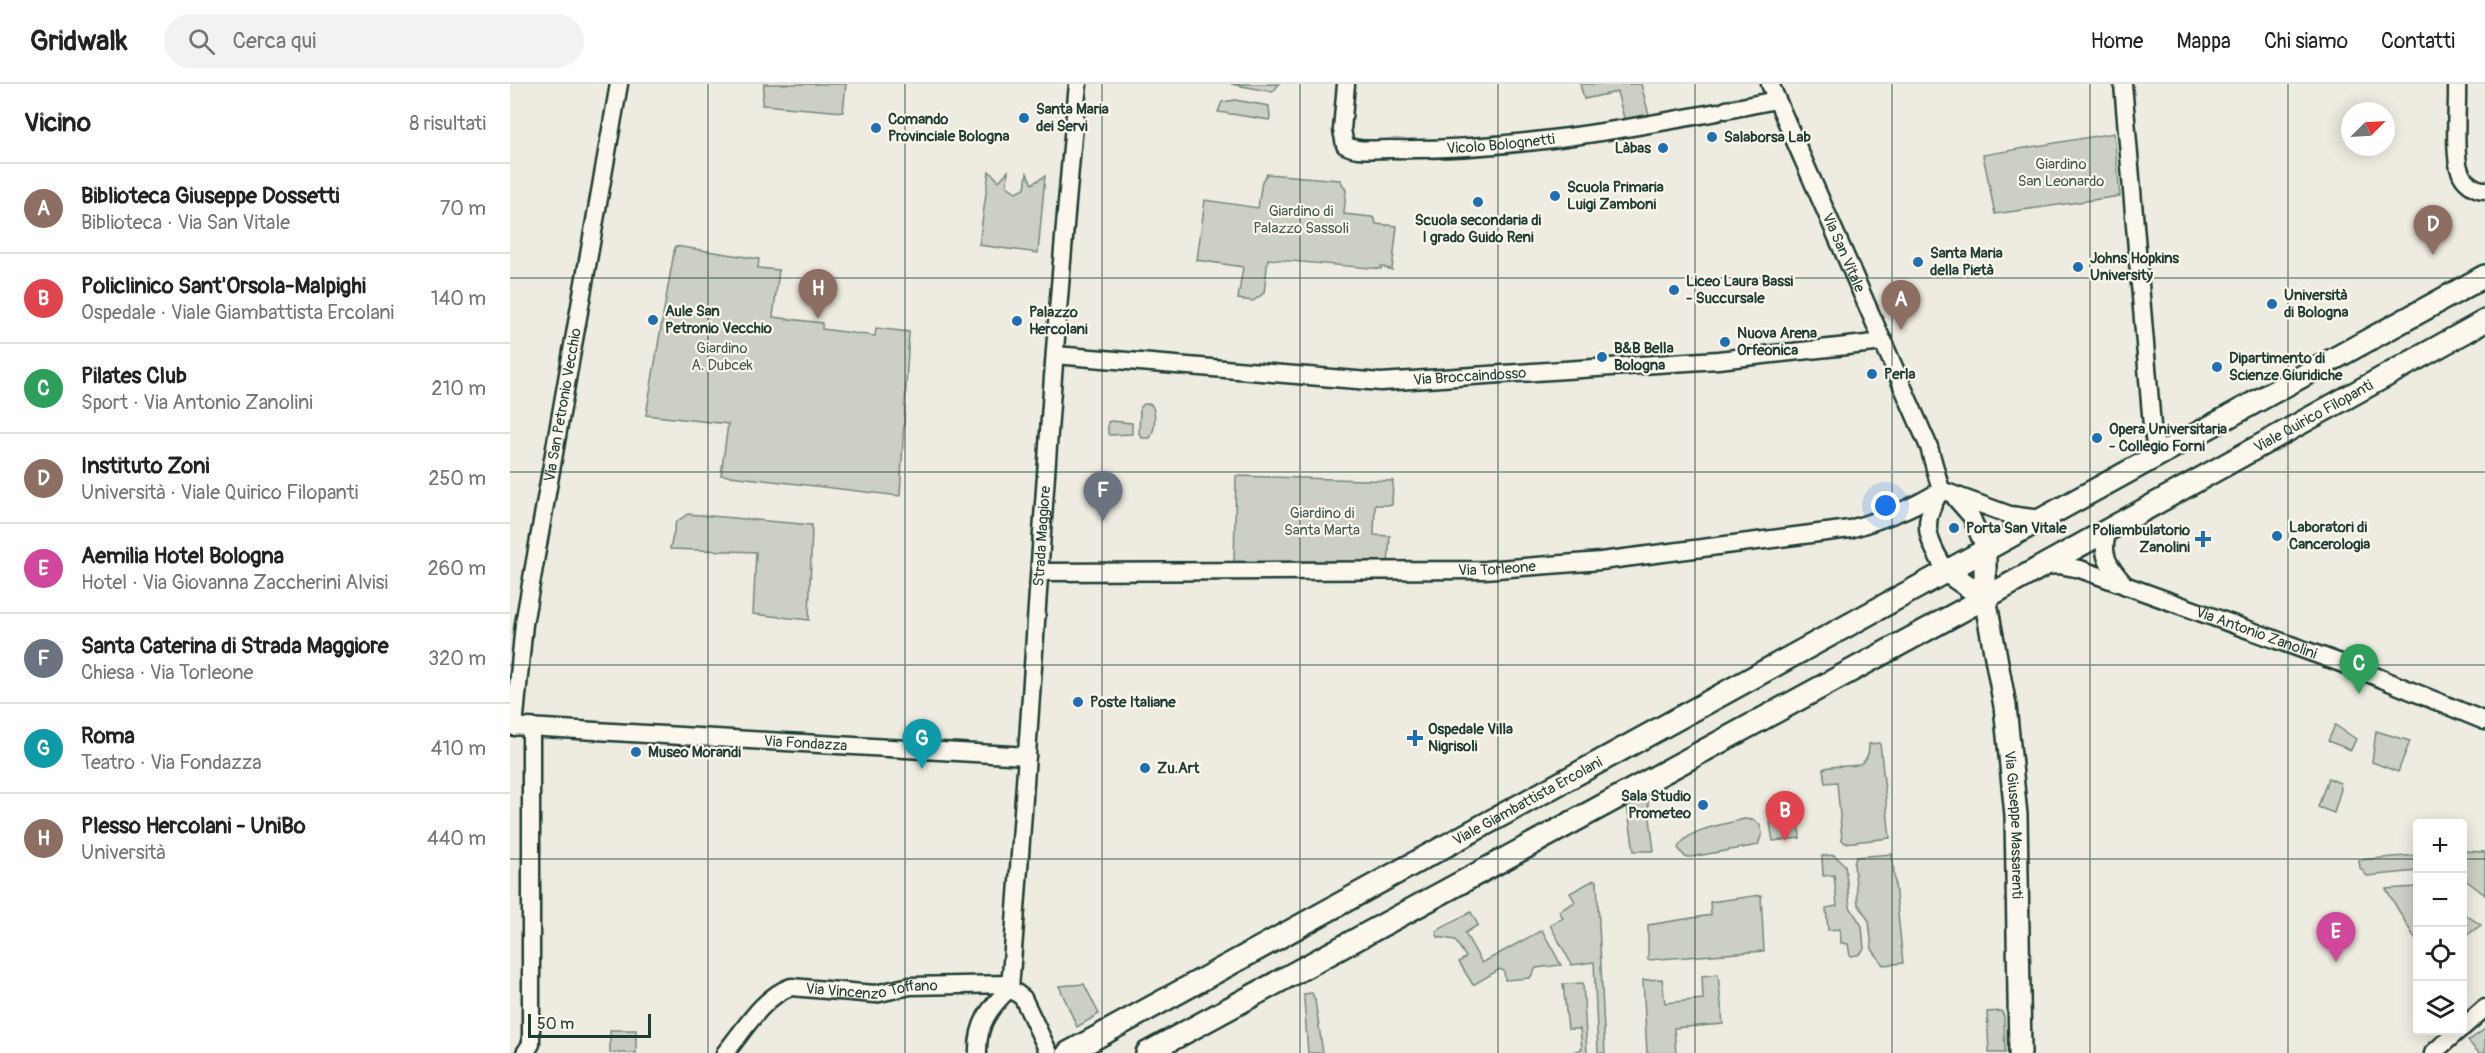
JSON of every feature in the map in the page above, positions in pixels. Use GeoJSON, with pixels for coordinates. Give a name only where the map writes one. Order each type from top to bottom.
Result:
{"type":"FeatureCollection","features":[{"type":"Feature","properties":{"kind":"main road"},"geometry":{"type":"LineString","coordinates":[[1985,549],[2485,276]]}},
{"type":"Feature","properties":{"kind":"main road","name":"Viale Quirico Filopanti"},"geometry":{"type":"LineString","coordinates":[[1985,598],[2485,321]]}},
{"type":"Feature","properties":{"kind":"main road","name":"Viale Giambattista Ercolani"},"geometry":{"type":"LineString","coordinates":[[1068,1053],[1985,549]]}},
{"type":"Feature","properties":{"kind":"main road","name":"Via Giuseppe Massarenti"},"geometry":{"type":"LineString","coordinates":[[1985,549],[1985,598],[2005,706],[2016,815],[2020,1053]]}},
{"type":"Feature","properties":{"kind":"main road"},"geometry":{"type":"LineString","coordinates":[[1147,1053],[1985,598],[1946,571]]}},
{"type":"Feature","properties":{"kind":"street","name":"Via San Petronio Vecchio"},"geometry":{"type":"LineString","coordinates":[[512,727],[524,624],[619,84]]}},
{"type":"Feature","properties":{"kind":"street","name":"Strada Maggiore"},"geometry":{"type":"LineString","coordinates":[[1010,986],[1041,572],[1054,355],[1078,84]]}},
{"type":"Feature","properties":{"kind":"street","name":"Vicolo Bolognetti"},"geometry":{"type":"LineString","coordinates":[[1346,84],[1342,130],[1345,145],[1362,149],[1427,150],[1584,134],[1776,100]]}},
{"type":"Feature","properties":{"kind":"street","name":"Via San Vitale"},"geometry":{"type":"LineString","coordinates":[[1770,84],[1884,342],[1947,494]]}},
{"type":"Feature","properties":{"kind":"street"},"geometry":{"type":"LineString","coordinates":[[2123,84],[2151,416],[2157,455]]}},
{"type":"Feature","properties":{"kind":"street"},"geometry":{"type":"LineString","coordinates":[[2457,84],[2459,170],[2468,183],[2479,190],[2485,189]]}},
{"type":"Feature","properties":{"kind":"street","name":"Via Broccaindosso"},"geometry":{"type":"LineString","coordinates":[[1054,355],[1381,382],[1719,360],[1884,342]]}},
{"type":"Feature","properties":{"kind":"street"},"geometry":{"type":"LineString","coordinates":[[1947,494],[2010,516],[2041,519]]}},
{"type":"Feature","properties":{"kind":"street"},"geometry":{"type":"LineString","coordinates":[[1947,494],[1971,516],[1985,549]]}},
{"type":"Feature","properties":{"kind":"street"},"geometry":{"type":"LineString","coordinates":[[1946,571],[1930,541],[1927,521],[1930,507],[1947,494]]}},
{"type":"Feature","properties":{"kind":"street","name":"Via Torleone"},"geometry":{"type":"LineString","coordinates":[[1041,572],[1217,569],[1442,571],[1601,561],[1850,529],[1947,494]]}},
{"type":"Feature","properties":{"kind":"street"},"geometry":{"type":"LineString","coordinates":[[2109,529],[2104,543],[2107,563],[2127,587]]}},
{"type":"Feature","properties":{"kind":"street","name":"Via Antonio Zanolini"},"geometry":{"type":"LineString","coordinates":[[2042,566],[2070,566],[2360,670],[2485,722]]}},
{"type":"Feature","properties":{"kind":"street","name":"Via Fondazza"},"geometry":{"type":"LineString","coordinates":[[512,727],[1027,756]]}},
{"type":"Feature","properties":{"kind":"street"},"geometry":{"type":"LineString","coordinates":[[525,1053],[531,1044],[531,728]]}},
{"type":"Feature","properties":{"kind":"street","name":"Via Vincenzo Toffano"},"geometry":{"type":"LineString","coordinates":[[725,1053],[766,1004],[778,992],[790,987],[875,994],[910,986],[1010,986]]}},
{"type":"Feature","properties":{"kind":"street"},"geometry":{"type":"LineString","coordinates":[[976,1048],[993,1005],[1010,986],[1023,998],[1049,1053]]}},
{"type":"Feature","properties":{"kind":"street"},"geometry":{"type":"LineString","coordinates":[[2467,1024],[2485,1008]]}},
{"type":"Feature","properties":{"kind":"street"},"geometry":{"type":"LineString","coordinates":[[2433,1053],[2454,1035]]}},
{"type":"Feature","properties":{"kind":"green space"},"geometry":{"type":"Polygon","coordinates":[[[764,84],[846,84],[843,112],[762,105],[764,84]]]}},
{"type":"Feature","properties":{"kind":"green space"},"geometry":{"type":"Polygon","coordinates":[[[1231,84],[1279,84],[1273,92],[1231,84]]]}},
{"type":"Feature","properties":{"kind":"green space"},"geometry":{"type":"Polygon","coordinates":[[[1580,84],[1641,84],[1650,119],[1625,122],[1617,92],[1584,99],[1580,84]]]}},
{"type":"Feature","properties":{"kind":"green space"},"geometry":{"type":"Polygon","coordinates":[[[1235,100],[1269,106],[1270,120],[1218,112],[1222,102],[1235,100]]]}},
{"type":"Feature","properties":{"kind":"green space","name":"Giardino San Leonardo"},"geometry":{"type":"Polygon","coordinates":[[[2114,133],[2120,196],[1995,214],[1983,155],[2114,133]]]}},
{"type":"Feature","properties":{"kind":"green space"},"geometry":{"type":"Polygon","coordinates":[[[989,171],[999,181],[1008,171],[1007,186],[1016,192],[1025,188],[1027,173],[1032,184],[1045,176],[1038,253],[979,245],[989,171]]]}},
{"type":"Feature","properties":{"kind":"green space","name":"Giardino di Palazzo Sassoli"},"geometry":{"type":"Polygon","coordinates":[[[1267,174],[1340,180],[1346,190],[1344,214],[1372,217],[1376,224],[1397,226],[1392,270],[1381,266],[1381,269],[1268,259],[1264,293],[1253,301],[1238,299],[1243,267],[1197,260],[1205,200],[1258,208],[1262,181],[1267,174]]]}},
{"type":"Feature","properties":{"kind":"green space","name":"Giardino A. Dubcek"},"geometry":{"type":"Polygon","coordinates":[[[675,246],[759,259],[758,268],[779,270],[773,317],[822,323],[822,329],[875,336],[876,328],[909,332],[900,496],[721,475],[728,424],[646,415],[675,246]]]}},
{"type":"Feature","properties":{"kind":"green space"},"geometry":{"type":"Polygon","coordinates":[[[1144,404],[1151,404],[1155,417],[1150,438],[1142,438],[1139,433],[1140,408],[1144,404]]]}},
{"type":"Feature","properties":{"kind":"green space"},"geometry":{"type":"Polygon","coordinates":[[[1108,422],[1132,423],[1132,434],[1110,435],[1108,422]]]}},
{"type":"Feature","properties":{"kind":"green space","name":"Giardino di Santa Marta"},"geometry":{"type":"Polygon","coordinates":[[[1236,476],[1393,481],[1392,505],[1375,505],[1374,535],[1390,536],[1388,565],[1234,563],[1236,476]]]}},
{"type":"Feature","properties":{"kind":"green space"},"geometry":{"type":"Polygon","coordinates":[[[688,514],[812,525],[809,620],[753,614],[756,552],[670,549],[676,522],[688,514]]]}},
{"type":"Feature","properties":{"kind":"green space"},"geometry":{"type":"Polygon","coordinates":[[[2335,725],[2356,739],[2351,750],[2328,741],[2335,725]]]}},
{"type":"Feature","properties":{"kind":"green space"},"geometry":{"type":"Polygon","coordinates":[[[2376,731],[2410,741],[2398,772],[2372,762],[2376,731]]]}},
{"type":"Feature","properties":{"kind":"green space"},"geometry":{"type":"Polygon","coordinates":[[[1880,743],[1890,838],[1845,843],[1842,840],[1837,782],[1825,783],[1823,769],[1859,764],[1868,754],[1869,744],[1880,743]]]}},
{"type":"Feature","properties":{"kind":"green space"},"geometry":{"type":"Polygon","coordinates":[[[2328,778],[2340,783],[2341,789],[2334,813],[2318,807],[2328,778]]]}},
{"type":"Feature","properties":{"kind":"green space"},"geometry":{"type":"Polygon","coordinates":[[[1647,794],[1654,851],[1634,851],[1627,805],[1647,794]]]}},
{"type":"Feature","properties":{"kind":"green space"},"geometry":{"type":"Polygon","coordinates":[[[1797,798],[1800,838],[1773,841],[1767,804],[1797,798]]]}},
{"type":"Feature","properties":{"kind":"green space"},"geometry":{"type":"Polygon","coordinates":[[[1744,819],[1754,820],[1760,825],[1762,833],[1758,845],[1691,857],[1685,857],[1678,848],[1689,836],[1698,832],[1744,819]]]}},
{"type":"Feature","properties":{"kind":"green space"},"geometry":{"type":"Polygon","coordinates":[[[2467,851],[2485,852],[2485,895],[2467,881],[2467,851]]]}},
{"type":"Feature","properties":{"kind":"green space"},"geometry":{"type":"Polygon","coordinates":[[[1892,854],[1903,963],[1883,965],[1872,949],[1869,921],[1858,904],[1854,864],[1856,857],[1892,854]]]}},
{"type":"Feature","properties":{"kind":"green space"},"geometry":{"type":"Polygon","coordinates":[[[1834,855],[1845,865],[1850,907],[1862,926],[1864,949],[1858,955],[1850,956],[1848,944],[1841,943],[1840,929],[1828,930],[1826,908],[1837,906],[1834,875],[1823,876],[1822,856],[1834,855]]]}},
{"type":"Feature","properties":{"kind":"green space"},"geometry":{"type":"Polygon","coordinates":[[[2413,855],[2413,871],[2367,876],[2360,868],[2359,860],[2413,855]]]}},
{"type":"Feature","properties":{"kind":"green space"},"geometry":{"type":"Polygon","coordinates":[[[1594,880],[1597,881],[1605,1053],[1598,1053],[1594,962],[1572,965],[1550,925],[1563,918],[1559,911],[1575,902],[1570,893],[1594,880]]]}},
{"type":"Feature","properties":{"kind":"green space"},"geometry":{"type":"Polygon","coordinates":[[[2413,887],[2413,935],[2386,889],[2413,887]]]}},
{"type":"Feature","properties":{"kind":"green space"},"geometry":{"type":"Polygon","coordinates":[[[1761,895],[1764,951],[1648,960],[1648,925],[1711,915],[1710,902],[1761,895]]]}},
{"type":"Feature","properties":{"kind":"green space"},"geometry":{"type":"Polygon","coordinates":[[[1471,912],[1478,925],[1465,933],[1482,963],[1542,930],[1561,965],[1536,968],[1530,978],[1505,980],[1504,971],[1500,969],[1473,985],[1459,962],[1466,957],[1455,940],[1438,937],[1436,931],[1471,912]]]}},
{"type":"Feature","properties":{"kind":"green space"},"geometry":{"type":"Polygon","coordinates":[[[2467,916],[2481,925],[2467,935],[2467,916]]]}},
{"type":"Feature","properties":{"kind":"green space"},"geometry":{"type":"Polygon","coordinates":[[[1718,974],[1723,1024],[1674,1028],[1676,1053],[1647,1053],[1643,980],[1662,979],[1665,1003],[1703,999],[1702,976],[1718,974]]]}},
{"type":"Feature","properties":{"kind":"green space"},"geometry":{"type":"Polygon","coordinates":[[[1583,983],[1587,1053],[1570,1053],[1582,1049],[1580,1029],[1568,1029],[1563,984],[1583,983]]]}},
{"type":"Feature","properties":{"kind":"green space"},"geometry":{"type":"Polygon","coordinates":[[[1084,984],[1099,1014],[1077,1027],[1059,986],[1084,984]]]}},
{"type":"Feature","properties":{"kind":"green space"},"geometry":{"type":"Polygon","coordinates":[[[1312,993],[1323,1053],[1308,1053],[1304,994],[1312,993]]]}},
{"type":"Feature","properties":{"kind":"green space"},"geometry":{"type":"Polygon","coordinates":[[[2001,1011],[2004,1016],[2005,1053],[1989,1053],[1987,1012],[2001,1011]]]}},
{"type":"Feature","properties":{"kind":"green space"},"geometry":{"type":"Polygon","coordinates":[[[2485,1029],[2485,1053],[2479,1053],[2468,1041],[2485,1029]]]}},
{"type":"Feature","properties":{"kind":"green space"},"geometry":{"type":"Polygon","coordinates":[[[610,1030],[636,1030],[636,1053],[610,1053],[610,1030]]]}},
{"type":"Feature","properties":{"kind":"place","name":"Santa Maria dei Servi"},"geometry":{"type":"Point","coordinates":[1024,118]}},
{"type":"Feature","properties":{"kind":"place","name":"Comando Provinciale Bologna"},"geometry":{"type":"Point","coordinates":[876,128]}},
{"type":"Feature","properties":{"kind":"place","name":"Salaborsa Lab"},"geometry":{"type":"Point","coordinates":[1712,137]}},
{"type":"Feature","properties":{"kind":"place","name":"Làbas"},"geometry":{"type":"Point","coordinates":[1663,148]}},
{"type":"Feature","properties":{"kind":"place","name":"Scuola Primaria Luigi Zamboni"},"geometry":{"type":"Point","coordinates":[1555,196]}},
{"type":"Feature","properties":{"kind":"place","name":"Scuola secondaria di I grado Guido Reni"},"geometry":{"type":"Point","coordinates":[1478,202]}},
{"type":"Feature","properties":{"kind":"place","name":"Instituto Zoni"},"geometry":{"type":"Point","coordinates":[2433,255]}},
{"type":"Feature","properties":{"kind":"place","name":"Santa Maria della Pietà"},"geometry":{"type":"Point","coordinates":[1918,262]}},
{"type":"Feature","properties":{"kind":"place","name":"Johns Hopkins University"},"geometry":{"type":"Point","coordinates":[2078,267]}},
{"type":"Feature","properties":{"kind":"place","name":"Liceo Laura Bassi - Succursale"},"geometry":{"type":"Point","coordinates":[1674,290]}},
{"type":"Feature","properties":{"kind":"place","name":"Università di Bologna"},"geometry":{"type":"Point","coordinates":[2272,304]}},
{"type":"Feature","properties":{"kind":"place","name":"Plesso Hercolani - UniBo"},"geometry":{"type":"Point","coordinates":[818,319]}},
{"type":"Feature","properties":{"kind":"place","name":"Aule San Petronio Vecchio"},"geometry":{"type":"Point","coordinates":[653,320]}},
{"type":"Feature","properties":{"kind":"place","name":"Palazzo Hercolani"},"geometry":{"type":"Point","coordinates":[1017,321]}},
{"type":"Feature","properties":{"kind":"place","name":"Biblioteca Giuseppe Dossetti"},"geometry":{"type":"Point","coordinates":[1901,330]}},
{"type":"Feature","properties":{"kind":"place","name":"Nuova Arena Orfeonica"},"geometry":{"type":"Point","coordinates":[1725,342]}},
{"type":"Feature","properties":{"kind":"place","name":"B&B Bella Bologna"},"geometry":{"type":"Point","coordinates":[1602,357]}},
{"type":"Feature","properties":{"kind":"place","name":"Dipartimento di Scienze Giuridiche"},"geometry":{"type":"Point","coordinates":[2217,367]}},
{"type":"Feature","properties":{"kind":"place","name":"Perla"},"geometry":{"type":"Point","coordinates":[1872,374]}},
{"type":"Feature","properties":{"kind":"place","name":"Opera Universitaria - Collegio Forni"},"geometry":{"type":"Point","coordinates":[2097,438]}},
{"type":"Feature","properties":{"kind":"place","name":"Santa Caterina di Strada Maggiore"},"geometry":{"type":"Point","coordinates":[1103,521]}},
{"type":"Feature","properties":{"kind":"place","name":"Porta San Vitale"},"geometry":{"type":"Point","coordinates":[1954,528]}},
{"type":"Feature","properties":{"kind":"place","name":"Laboratori di Cancerologia"},"geometry":{"type":"Point","coordinates":[2277,536]}},
{"type":"Feature","properties":{"kind":"place","name":"Poliambulatorio Zanolini"},"geometry":{"type":"Point","coordinates":[2203,539]}},
{"type":"Feature","properties":{"kind":"place","name":"Pilates Club"},"geometry":{"type":"Point","coordinates":[2359,694]}},
{"type":"Feature","properties":{"kind":"place","name":"Poste Italiane"},"geometry":{"type":"Point","coordinates":[1078,702]}},
{"type":"Feature","properties":{"kind":"place","name":"Ospedale Villa Nigrisoli"},"geometry":{"type":"Point","coordinates":[1415,738]}},
{"type":"Feature","properties":{"kind":"place","name":"Museo Morandi"},"geometry":{"type":"Point","coordinates":[636,752]}},
{"type":"Feature","properties":{"kind":"place","name":"Zu.Art"},"geometry":{"type":"Point","coordinates":[1145,768]}},
{"type":"Feature","properties":{"kind":"place","name":"Roma"},"geometry":{"type":"Point","coordinates":[922,769]}},
{"type":"Feature","properties":{"kind":"place","name":"Sala Studio Prometeo"},"geometry":{"type":"Point","coordinates":[1703,805]}},
{"type":"Feature","properties":{"kind":"place","name":"Policlinico Sant'Orsola-Malpighi"},"geometry":{"type":"Point","coordinates":[1785,841]}},
{"type":"Feature","properties":{"kind":"place","name":"Aemilia Hotel Bologna"},"geometry":{"type":"Point","coordinates":[2336,962]}}]}
